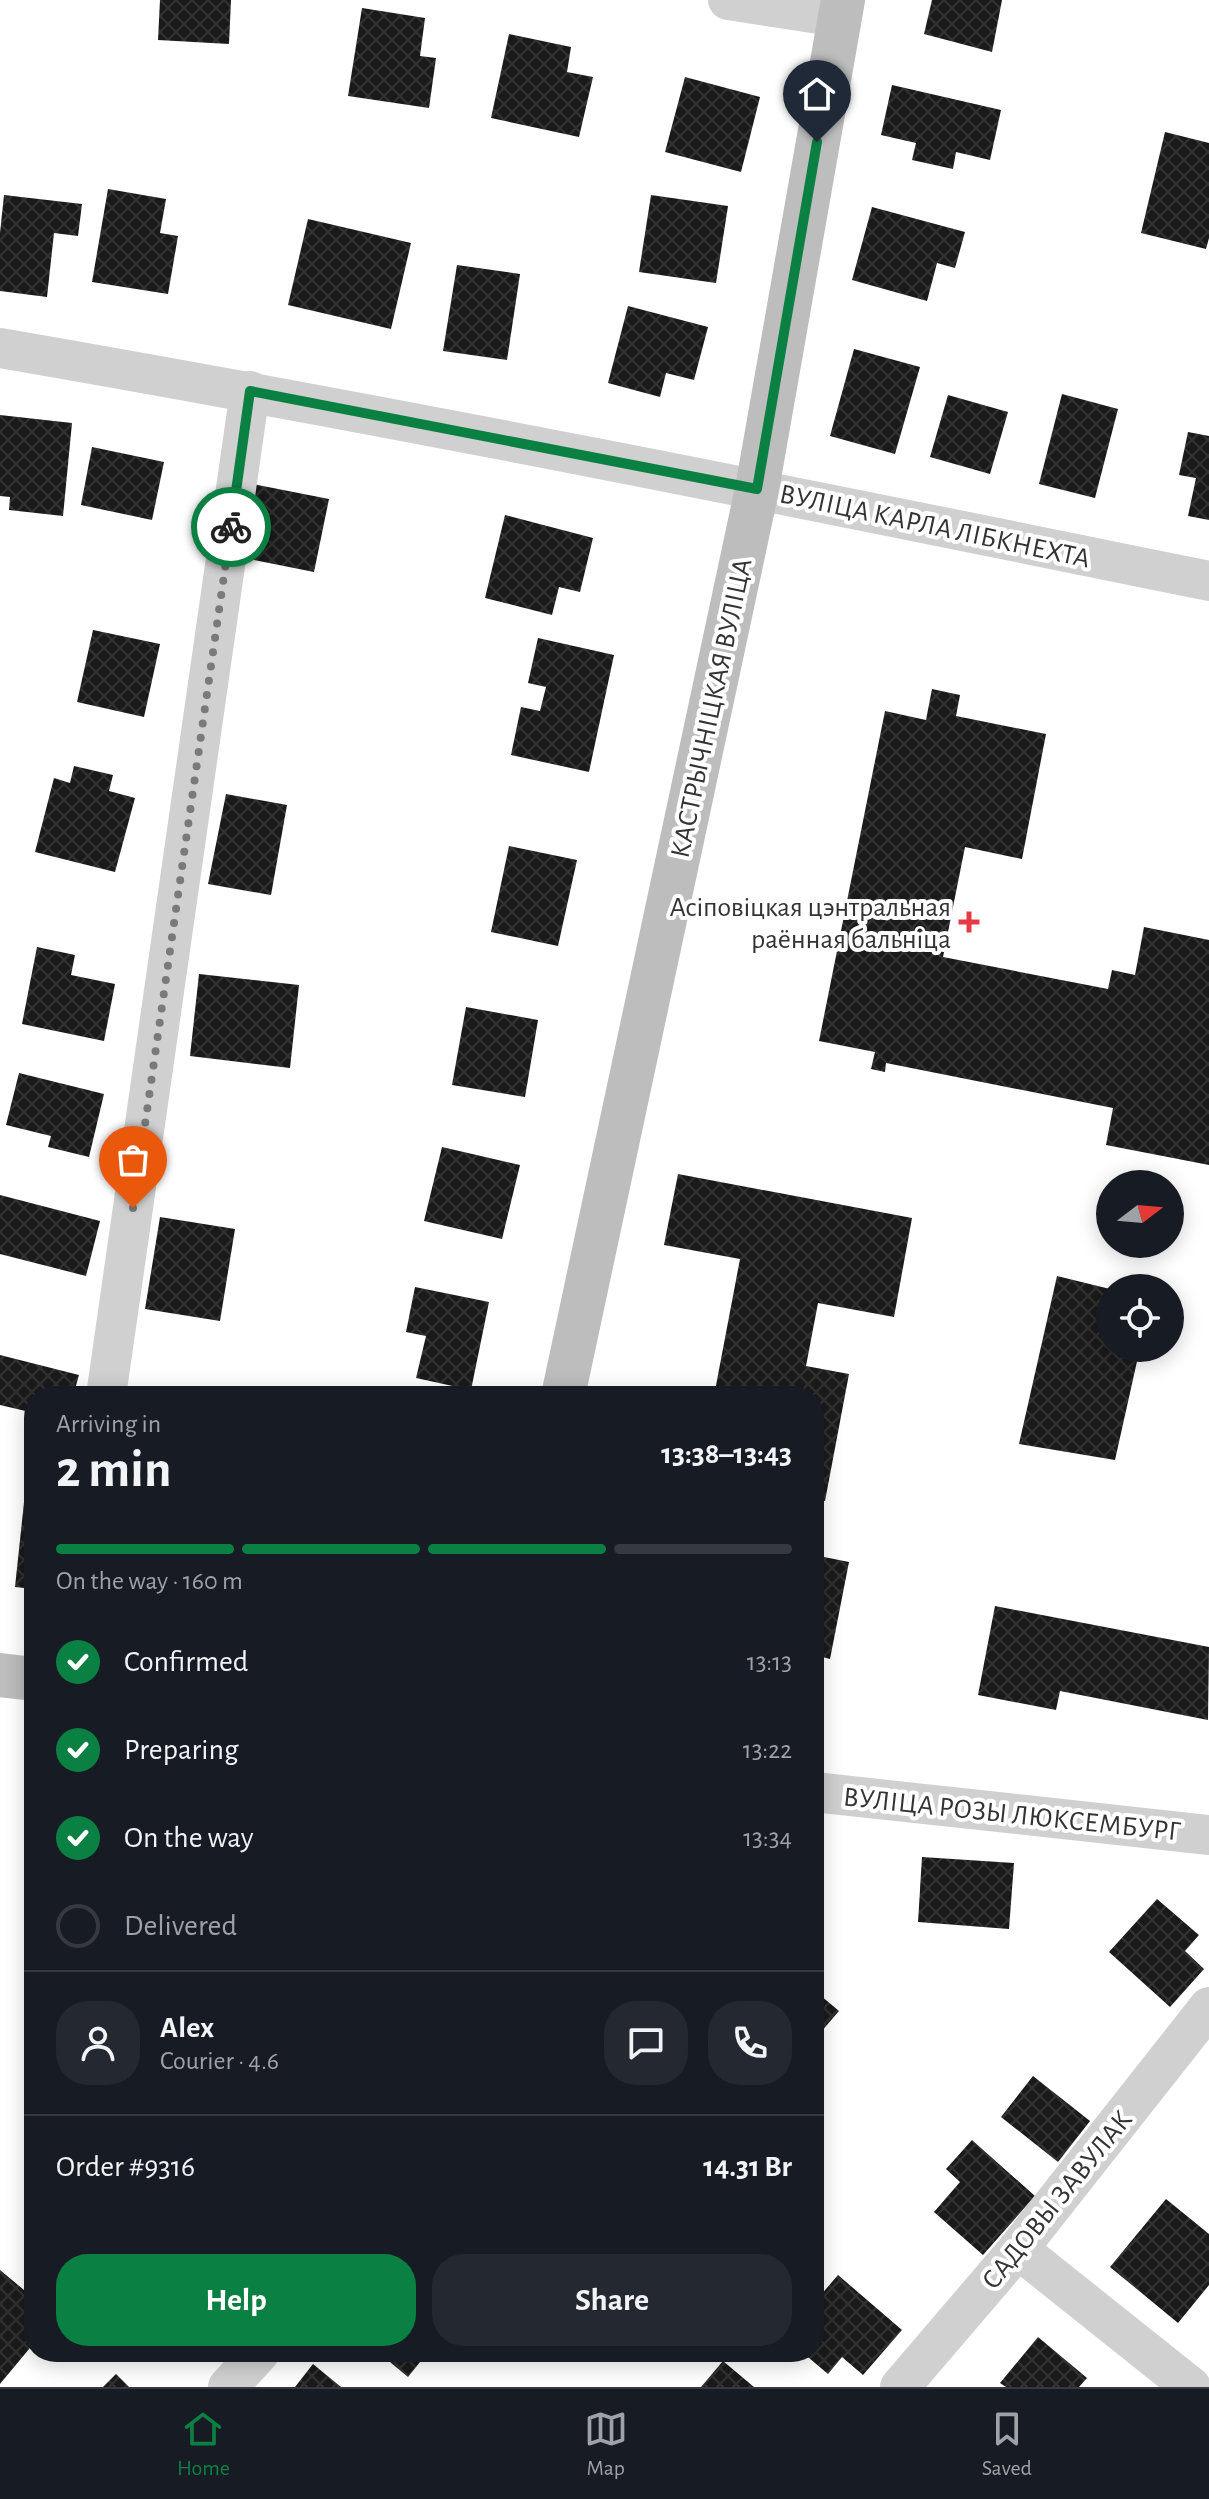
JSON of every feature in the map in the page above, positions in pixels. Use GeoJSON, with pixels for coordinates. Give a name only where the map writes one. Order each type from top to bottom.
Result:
{"type":"FeatureCollection","features":[{"type":"Feature","properties":{"kind":"street","name":"КАСТРЫЧНІЦКАЯ ВУЛІЦА"},"geometry":{"type":"LineString","coordinates":[[565,1386],[757,489],[841,8],[728,0]]}},
{"type":"Feature","properties":{"kind":"street","name":"ВУЛІЦА КАРЛА ЛІБКНЕХТА"},"geometry":{"type":"LineString","coordinates":[[0,348],[250,391],[757,489],[1209,581]]}},
{"type":"Feature","properties":{"kind":"street"},"geometry":{"type":"LineString","coordinates":[[107,1386],[250,391]]}},
{"type":"Feature","properties":{"kind":"street"},"geometry":{"type":"LineString","coordinates":[[0,1675],[24,1678]]}},
{"type":"Feature","properties":{"kind":"street","name":"ВУЛІЦА РОЗЫ ЛЮКСЕМБУРГ"},"geometry":{"type":"LineString","coordinates":[[824,1793],[1209,1835]]}},
{"type":"Feature","properties":{"kind":"street","name":"САДОВЫ ЗАВУЛАК"},"geometry":{"type":"LineString","coordinates":[[900,2387],[1018,2249],[1209,2007]]}},
{"type":"Feature","properties":{"kind":"street"},"geometry":{"type":"LineString","coordinates":[[1018,2249],[1191,2387]]}},
{"type":"Feature","properties":{"kind":"street"},"geometry":{"type":"LineString","coordinates":[[228,2387],[251,2362]]}},
{"type":"Feature","properties":{"kind":"building"},"geometry":{"type":"Polygon","coordinates":[[[160,0],[231,0],[229,44],[158,40],[160,0]]]}},
{"type":"Feature","properties":{"kind":"building"},"geometry":{"type":"Polygon","coordinates":[[[932,0],[1002,0],[992,52],[924,34],[932,0]]]}},
{"type":"Feature","properties":{"kind":"building"},"geometry":{"type":"Polygon","coordinates":[[[362,8],[425,18],[420,56],[436,58],[429,108],[348,96],[362,8]]]}},
{"type":"Feature","properties":{"kind":"building"},"geometry":{"type":"Polygon","coordinates":[[[509,34],[571,47],[567,72],[593,77],[579,137],[491,118],[509,34]]]}},
{"type":"Feature","properties":{"kind":"building"},"geometry":{"type":"Polygon","coordinates":[[[685,77],[760,97],[741,172],[665,152],[685,77]]]}},
{"type":"Feature","properties":{"kind":"building"},"geometry":{"type":"Polygon","coordinates":[[[892,85],[1001,110],[990,160],[956,152],[953,169],[912,160],[916,143],[881,135],[892,85]]]}},
{"type":"Feature","properties":{"kind":"building"},"geometry":{"type":"Polygon","coordinates":[[[1165,132],[1209,143],[1209,238],[1206,249],[1141,233],[1165,132]]]}},
{"type":"Feature","properties":{"kind":"building"},"geometry":{"type":"Polygon","coordinates":[[[108,189],[166,199],[160,233],[178,236],[168,294],[92,282],[108,189]]]}},
{"type":"Feature","properties":{"kind":"building"},"geometry":{"type":"Polygon","coordinates":[[[4,195],[82,204],[78,236],[54,233],[47,297],[0,291],[0,233],[4,195]]]}},
{"type":"Feature","properties":{"kind":"building"},"geometry":{"type":"Polygon","coordinates":[[[651,195],[728,206],[716,283],[639,272],[651,195]]]}},
{"type":"Feature","properties":{"kind":"building"},"geometry":{"type":"Polygon","coordinates":[[[872,207],[965,232],[955,268],[937,263],[927,301],[852,280],[872,207]]]}},
{"type":"Feature","properties":{"kind":"building"},"geometry":{"type":"Polygon","coordinates":[[[308,219],[411,243],[391,329],[288,305],[308,219]]]}},
{"type":"Feature","properties":{"kind":"building"},"geometry":{"type":"Polygon","coordinates":[[[457,265],[520,274],[507,360],[443,351],[457,265]]]}},
{"type":"Feature","properties":{"kind":"building"},"geometry":{"type":"Polygon","coordinates":[[[628,306],[708,327],[694,380],[666,373],[660,397],[608,383],[628,306]]]}},
{"type":"Feature","properties":{"kind":"building"},"geometry":{"type":"Polygon","coordinates":[[[854,349],[920,367],[895,454],[830,436],[854,349]]]}},
{"type":"Feature","properties":{"kind":"building"},"geometry":{"type":"Polygon","coordinates":[[[1062,394],[1118,409],[1095,498],[1039,484],[1062,394]]]}},
{"type":"Feature","properties":{"kind":"building"},"geometry":{"type":"Polygon","coordinates":[[[948,395],[1008,412],[990,474],[930,457],[948,395]]]}},
{"type":"Feature","properties":{"kind":"building"},"geometry":{"type":"Polygon","coordinates":[[[0,415],[72,423],[63,516],[9,510],[10,497],[0,496],[0,415]]]}},
{"type":"Feature","properties":{"kind":"building"},"geometry":{"type":"Polygon","coordinates":[[[1188,432],[1209,436],[1209,520],[1188,516],[1196,478],[1179,475],[1188,432]]]}},
{"type":"Feature","properties":{"kind":"building"},"geometry":{"type":"Polygon","coordinates":[[[92,447],[164,462],[152,520],[81,505],[92,447]]]}},
{"type":"Feature","properties":{"kind":"building"},"geometry":{"type":"Polygon","coordinates":[[[247,483],[329,499],[314,572],[254,560],[257,541],[236,537],[247,483]]]}},
{"type":"Feature","properties":{"kind":"building"},"geometry":{"type":"Polygon","coordinates":[[[505,515],[593,538],[580,592],[559,587],[552,615],[485,598],[505,515]]]}},
{"type":"Feature","properties":{"kind":"building"},"geometry":{"type":"Polygon","coordinates":[[[93,630],[160,644],[144,717],[77,702],[93,630]]]}},
{"type":"Feature","properties":{"kind":"building"},"geometry":{"type":"Polygon","coordinates":[[[538,638],[614,655],[589,772],[511,755],[521,707],[540,711],[546,687],[528,683],[538,638]]]}},
{"type":"Feature","properties":{"kind":"building"},"geometry":{"type":"Polygon","coordinates":[[[932,689],[960,695],[956,716],[1046,734],[1022,859],[965,847],[943,957],[1108,989],[1112,970],[1135,975],[1144,927],[1209,940],[1209,1165],[1106,1145],[1113,1108],[886,1063],[885,1072],[871,1069],[875,1052],[819,1041],[885,711],[926,720],[932,689]]]}},
{"type":"Feature","properties":{"kind":"building"},"geometry":{"type":"Polygon","coordinates":[[[74,766],[113,775],[109,791],[135,798],[115,872],[35,852],[54,778],[70,783],[74,766]]]}},
{"type":"Feature","properties":{"kind":"building"},"geometry":{"type":"Polygon","coordinates":[[[226,794],[287,805],[271,895],[208,884],[226,794]]]}},
{"type":"Feature","properties":{"kind":"building"},"geometry":{"type":"Polygon","coordinates":[[[509,846],[577,860],[558,946],[491,932],[509,846]]]}},
{"type":"Feature","properties":{"kind":"building"},"geometry":{"type":"Polygon","coordinates":[[[37,947],[75,955],[71,975],[115,984],[104,1041],[22,1024],[37,947]]]}},
{"type":"Feature","properties":{"kind":"building"},"geometry":{"type":"Polygon","coordinates":[[[199,974],[299,985],[290,1068],[190,1056],[199,974]]]}},
{"type":"Feature","properties":{"kind":"building"},"geometry":{"type":"Polygon","coordinates":[[[466,1007],[538,1020],[525,1097],[452,1085],[466,1007]]]}},
{"type":"Feature","properties":{"kind":"building"},"geometry":{"type":"Polygon","coordinates":[[[19,1073],[104,1094],[89,1157],[48,1147],[51,1136],[6,1125],[19,1073]]]}},
{"type":"Feature","properties":{"kind":"building"},"geometry":{"type":"Polygon","coordinates":[[[442,1147],[520,1165],[502,1239],[424,1221],[442,1147]]]}},
{"type":"Feature","properties":{"kind":"building"},"geometry":{"type":"Polygon","coordinates":[[[678,1174],[912,1218],[894,1317],[818,1303],[806,1366],[849,1374],[825,1501],[824,1386],[716,1386],[740,1259],[664,1245],[678,1174]]]}},
{"type":"Feature","properties":{"kind":"building"},"geometry":{"type":"Polygon","coordinates":[[[0,1195],[100,1221],[86,1276],[0,1254],[0,1195]]]}},
{"type":"Feature","properties":{"kind":"building"},"geometry":{"type":"Polygon","coordinates":[[[160,1217],[235,1229],[220,1321],[145,1309],[160,1217]]]}},
{"type":"Feature","properties":{"kind":"building"},"geometry":{"type":"Polygon","coordinates":[[[1057,1276],[1096,1286],[1096,1362],[1137,1362],[1115,1460],[1019,1444],[1057,1276]]]}},
{"type":"Feature","properties":{"kind":"building"},"geometry":{"type":"Polygon","coordinates":[[[415,1287],[489,1302],[472,1386],[453,1386],[416,1378],[426,1336],[406,1332],[415,1287]]]}},
{"type":"Feature","properties":{"kind":"building"},"geometry":{"type":"Polygon","coordinates":[[[0,1355],[79,1375],[76,1386],[24,1386],[24,1411],[0,1405],[0,1355]]]}},
{"type":"Feature","properties":{"kind":"building"},"geometry":{"type":"Polygon","coordinates":[[[24,1502],[24,1588],[15,1587],[24,1502]]]}},
{"type":"Feature","properties":{"kind":"building"},"geometry":{"type":"Polygon","coordinates":[[[824,1557],[849,1562],[830,1659],[824,1658],[824,1557]]]}},
{"type":"Feature","properties":{"kind":"building"},"geometry":{"type":"Polygon","coordinates":[[[995,1606],[1209,1647],[1208,1720],[1060,1691],[1056,1710],[978,1695],[995,1606]]]}},
{"type":"Feature","properties":{"kind":"building"},"geometry":{"type":"Polygon","coordinates":[[[922,1857],[1014,1863],[1009,1929],[918,1922],[922,1857]]]}},
{"type":"Feature","properties":{"kind":"building"},"geometry":{"type":"Polygon","coordinates":[[[1157,1899],[1199,1935],[1185,1951],[1204,1969],[1170,2007],[1109,1952],[1157,1899]]]}},
{"type":"Feature","properties":{"kind":"building"},"geometry":{"type":"Polygon","coordinates":[[[824,1998],[839,2011],[824,2028],[824,1998]]]}},
{"type":"Feature","properties":{"kind":"building"},"geometry":{"type":"Polygon","coordinates":[[[1033,2076],[1090,2121],[1058,2162],[1001,2117],[1033,2076]]]}},
{"type":"Feature","properties":{"kind":"building"},"geometry":{"type":"Polygon","coordinates":[[[972,2140],[1035,2196],[983,2255],[934,2212],[960,2182],[946,2169],[972,2140]]]}},
{"type":"Feature","properties":{"kind":"building"},"geometry":{"type":"Polygon","coordinates":[[[1166,2199],[1209,2234],[1209,2285],[1178,2323],[1110,2267],[1166,2199]]]}},
{"type":"Feature","properties":{"kind":"building"},"geometry":{"type":"Polygon","coordinates":[[[0,2270],[24,2290],[24,2355],[0,2384],[0,2270]]]}},
{"type":"Feature","properties":{"kind":"building"},"geometry":{"type":"Polygon","coordinates":[[[838,2275],[902,2330],[863,2375],[842,2357],[828,2374],[814,2362],[824,2362],[824,2291],[838,2275]]]}},
{"type":"Feature","properties":{"kind":"building"},"geometry":{"type":"Polygon","coordinates":[[[1038,2337],[1087,2378],[1079,2387],[1006,2387],[1000,2383],[1038,2337]]]}},
{"type":"Feature","properties":{"kind":"building"},"geometry":{"type":"Polygon","coordinates":[[[390,2362],[420,2362],[408,2377],[390,2362]]]}},
{"type":"Feature","properties":{"kind":"building"},"geometry":{"type":"Polygon","coordinates":[[[724,2362],[754,2387],[701,2387],[724,2362]]]}},
{"type":"Feature","properties":{"kind":"building"},"geometry":{"type":"Polygon","coordinates":[[[313,2364],[341,2387],[295,2387],[313,2364]]]}},
{"type":"Feature","properties":{"kind":"building"},"geometry":{"type":"Polygon","coordinates":[[[116,2374],[129,2387],[103,2387],[116,2374]]]}},
{"type":"Feature","properties":{"kind":"way so far"},"geometry":{"type":"LineString","coordinates":[[133,1208],[231,527]]}},
{"type":"Feature","properties":{"kind":"place","name":"Асіповіцкая цэнтральная раённая бальніца"},"geometry":{"type":"Point","coordinates":[969,922]}},
{"type":"Feature","properties":{"kind":"route"},"geometry":{"type":"LineString","coordinates":[[231,527],[250,391],[757,489],[817,142]]}}]}
